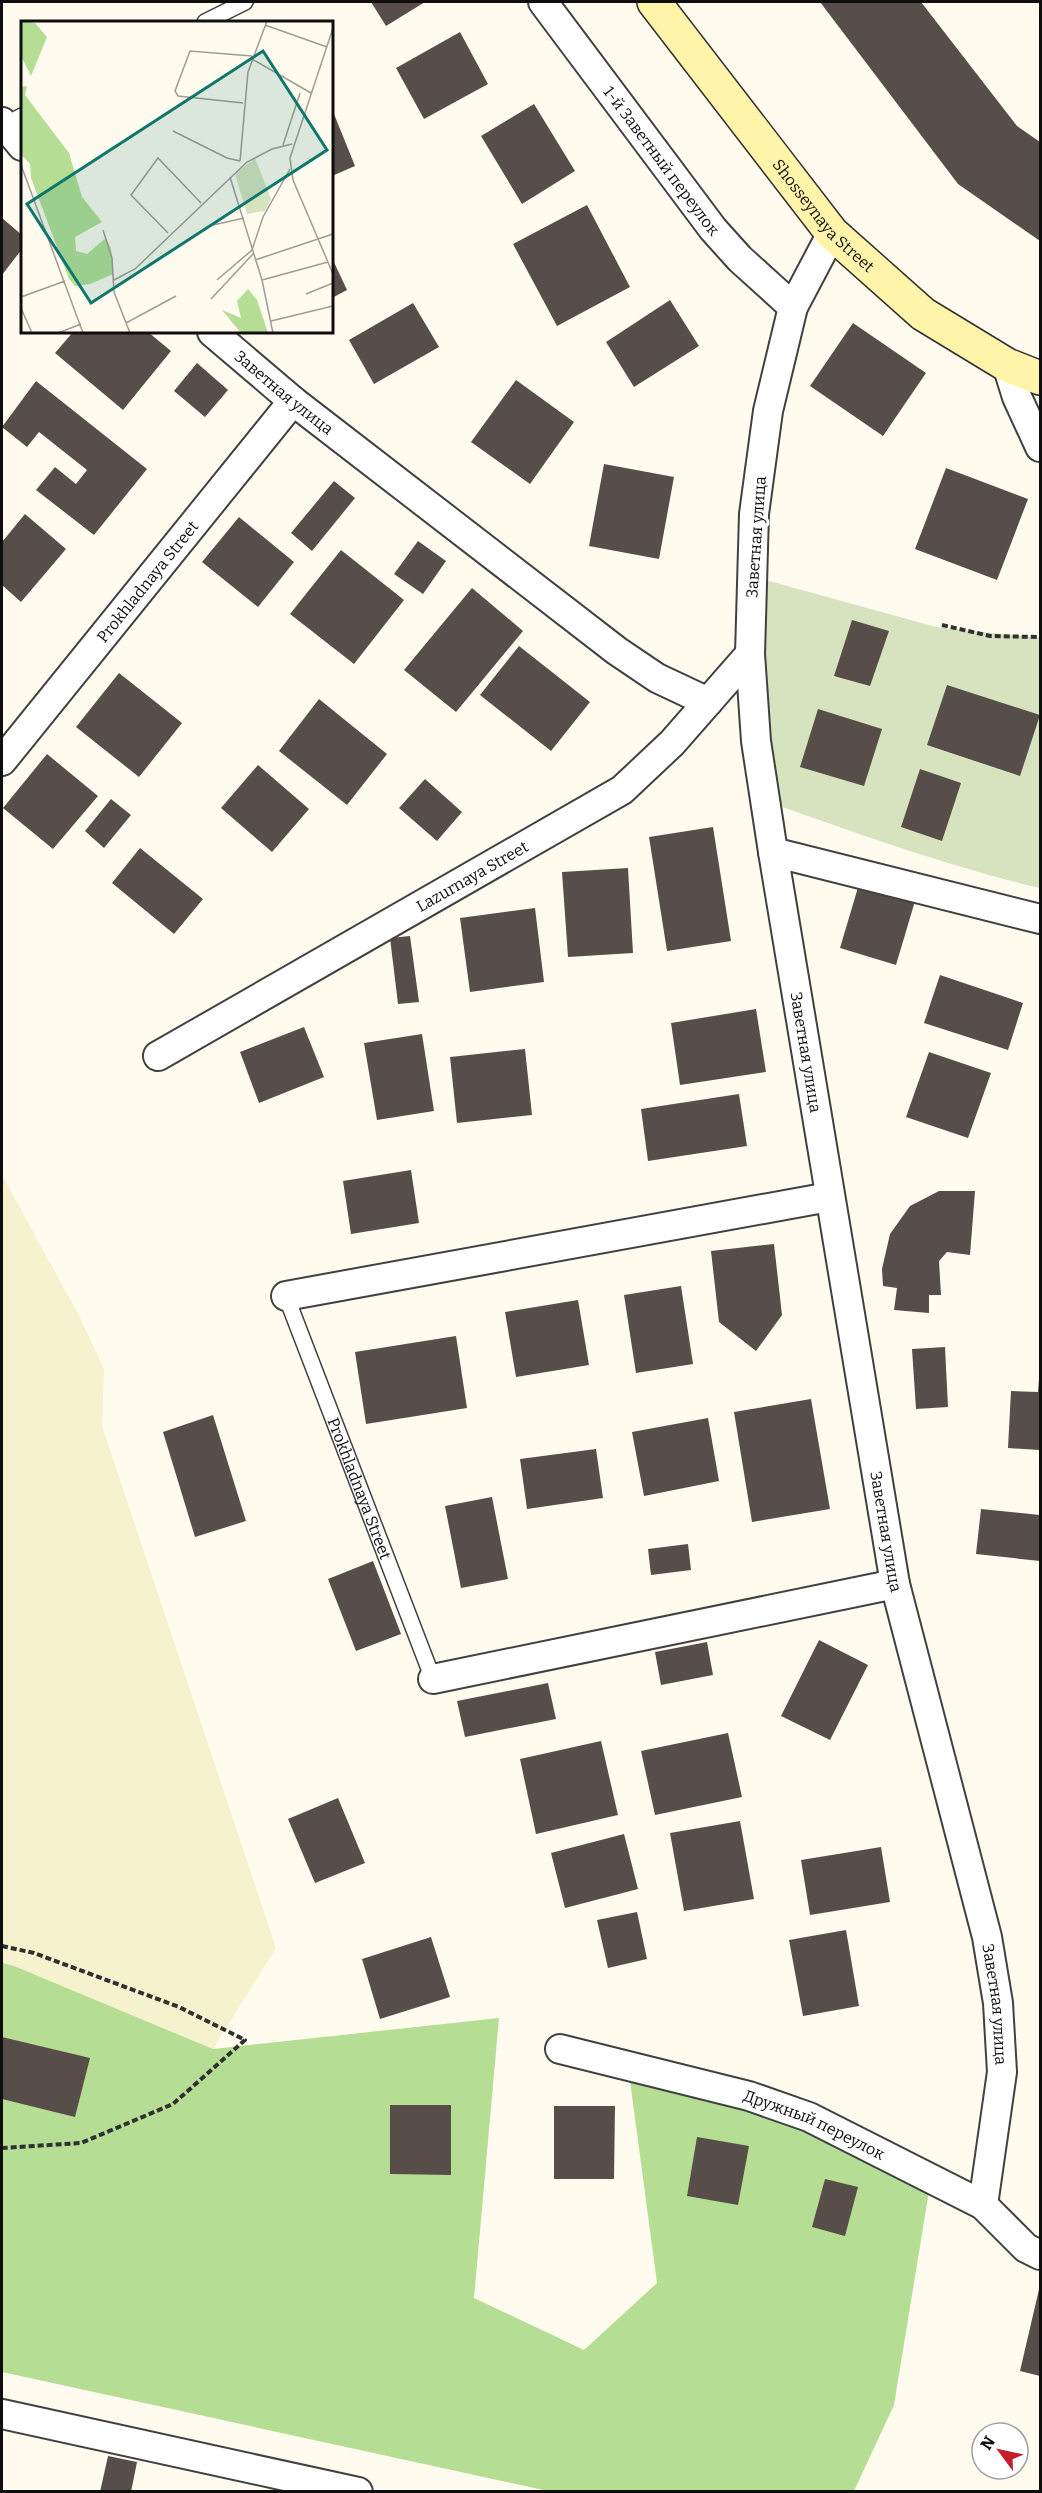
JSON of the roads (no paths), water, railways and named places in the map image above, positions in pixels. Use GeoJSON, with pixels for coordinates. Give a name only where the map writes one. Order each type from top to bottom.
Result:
{"type":"FeatureCollection","features":[{"type":"Feature","properties":{"kind":"street","name":"1-й Заветный переулок"},"geometry":{"type":"LineString","coordinates":[[543,2],[712,229],[740,259],[793,307]]}},
{"type":"Feature","properties":{"kind":"street","name":"Shosseynaya Street"},"geometry":{"type":"LineString","coordinates":[[654,2],[832,233],[923,314],[1007,365],[1041,378]]}},
{"type":"Feature","properties":{"kind":"street","name":"Заветная улица"},"geometry":{"type":"LineString","coordinates":[[832,233],[793,307],[768,411],[754,514],[750,654],[756,741],[829,1197],[895,1584],[987,1937],[998,2003],[1002,2072],[983,2205]]}},
{"type":"Feature","properties":{"kind":"street","name":"Заветная улица"},"geometry":{"type":"LineString","coordinates":[[213,333],[293,401],[617,651],[657,678],[708,702]]}},
{"type":"Feature","properties":{"kind":"street"},"geometry":{"type":"LineString","coordinates":[[1007,365],[1017,397],[1041,447]]}},
{"type":"Feature","properties":{"kind":"street","name":"Prokhladnaya Street"},"geometry":{"type":"LineString","coordinates":[[2,760],[293,401]]}},
{"type":"Feature","properties":{"kind":"street","name":"Lazurnaya Street"},"geometry":{"type":"LineString","coordinates":[[158,1056],[622,790],[672,743],[750,654]]}},
{"type":"Feature","properties":{"kind":"street"},"geometry":{"type":"LineString","coordinates":[[773,852],[1041,919]]}},
{"type":"Feature","properties":{"kind":"street"},"geometry":{"type":"LineString","coordinates":[[286,1296],[829,1197]]}},
{"type":"Feature","properties":{"kind":"street"},"geometry":{"type":"LineString","coordinates":[[433,1679],[895,1584]]}},
{"type":"Feature","properties":{"kind":"street","name":"Дружный переулок"},"geometry":{"type":"LineString","coordinates":[[560,2049],[749,2096],[809,2117],[983,2205],[1026,2248],[1041,2255]]}},
{"type":"Feature","properties":{"kind":"street"},"geometry":{"type":"LineString","coordinates":[[2,2414],[358,2492]]}},
{"type":"Feature","properties":{"kind":"lane"},"geometry":{"type":"LineString","coordinates":[[207,21],[245,2]]}},
{"type":"Feature","properties":{"kind":"lane","name":"Prokhladnaya Street"},"geometry":{"type":"LineString","coordinates":[[286,1296],[433,1679]]}}]}
